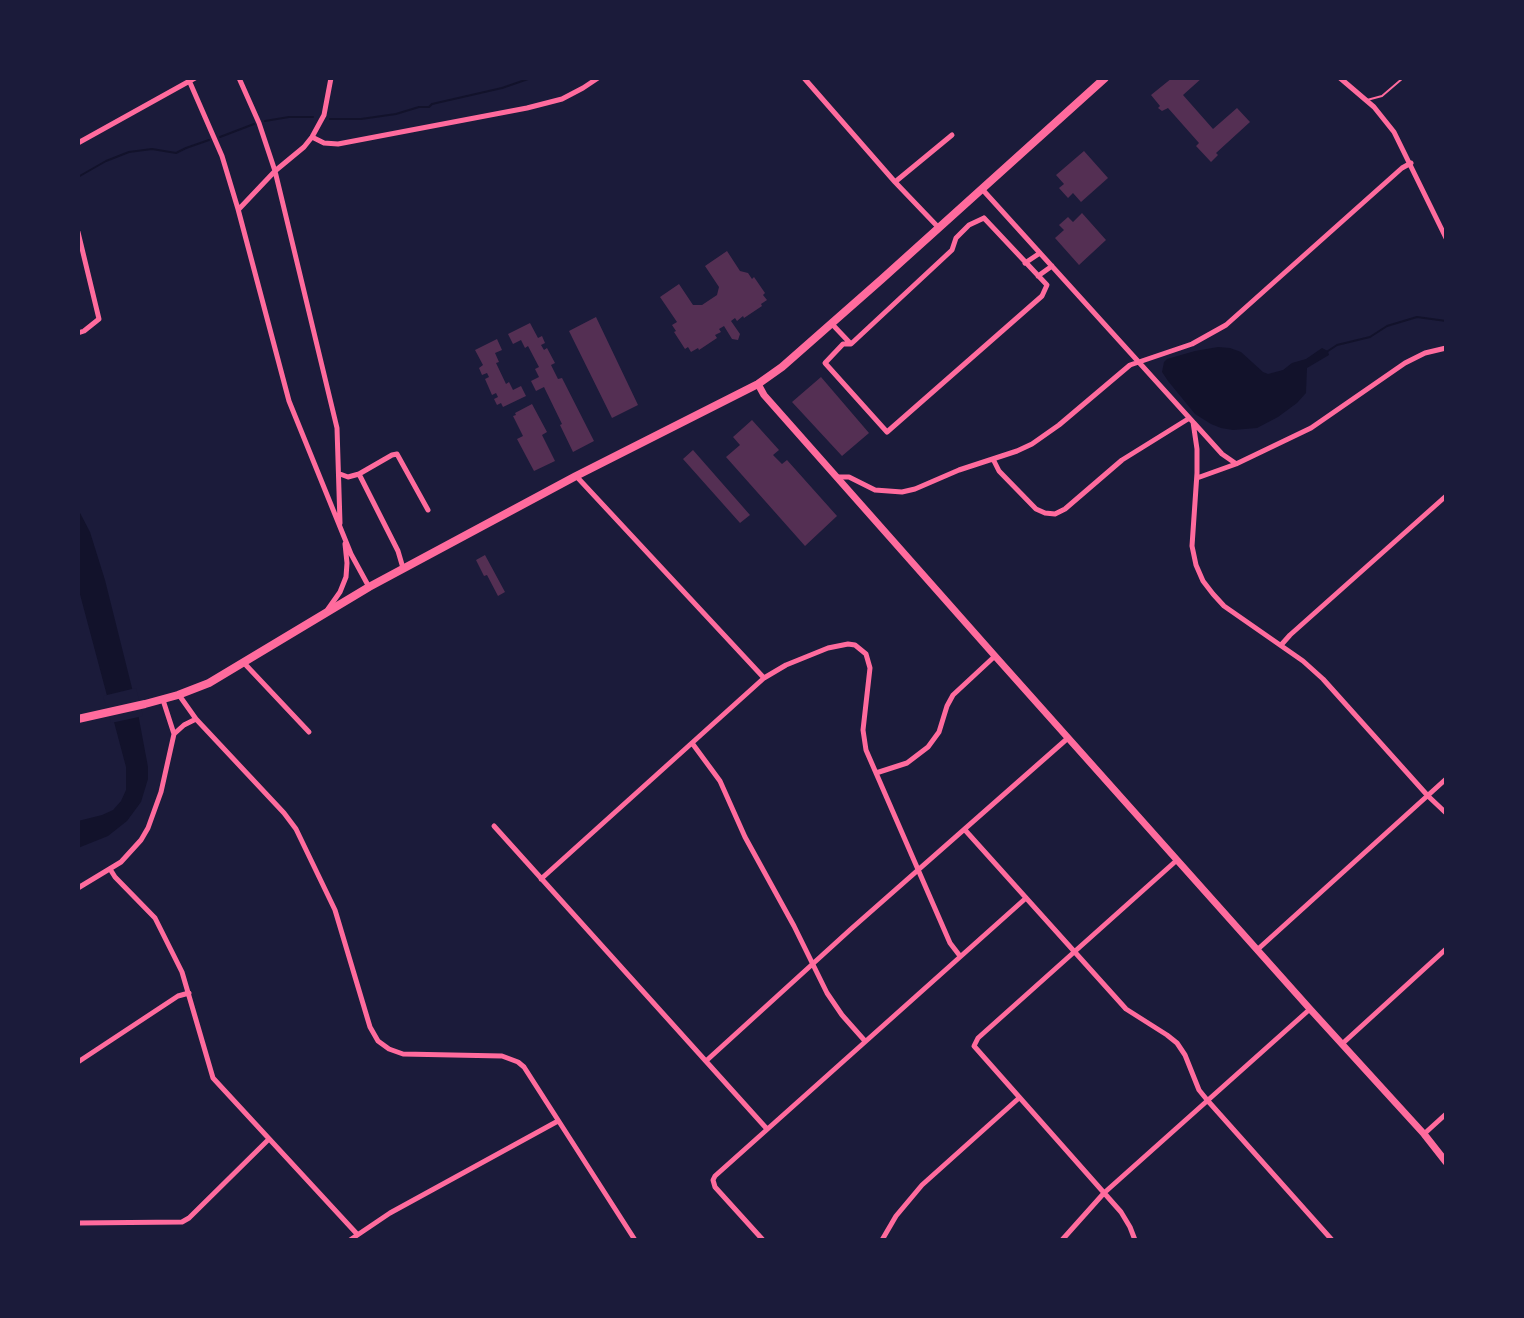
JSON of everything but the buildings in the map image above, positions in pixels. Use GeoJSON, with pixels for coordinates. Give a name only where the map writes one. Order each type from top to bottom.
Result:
{"type":"FeatureCollection","features":[{"type":"Feature","properties":{"kind":"highway"},"geometry":{"type":"LineString","coordinates":[[78,719],[178,695],[209,683],[369,587],[576,476],[758,384],[832,324],[1105,78]]}},
{"type":"Feature","properties":{"kind":"main road"},"geometry":{"type":"LineString","coordinates":[[758,384],[764,395],[1446,1162]]}},
{"type":"Feature","properties":{"kind":"street"},"geometry":{"type":"LineString","coordinates":[[239,78],[259,123],[275,171],[337,428],[340,528]]}},
{"type":"Feature","properties":{"kind":"street"},"geometry":{"type":"LineString","coordinates":[[238,209],[312,137],[324,115],[331,78]]}},
{"type":"Feature","properties":{"kind":"street"},"geometry":{"type":"LineString","coordinates":[[312,137],[324,143],[338,144],[527,108],[562,99],[598,78]]}},
{"type":"Feature","properties":{"kind":"street"},"geometry":{"type":"LineString","coordinates":[[804,78],[938,227]]}},
{"type":"Feature","properties":{"kind":"street"},"geometry":{"type":"LineString","coordinates":[[1340,78],[1367,100],[1394,132],[1446,238]]}},
{"type":"Feature","properties":{"kind":"street"},"geometry":{"type":"LineString","coordinates":[[78,143],[191,79],[222,156],[287,392],[344,539],[369,587]]}},
{"type":"Feature","properties":{"kind":"street"},"geometry":{"type":"LineString","coordinates":[[895,182],[952,135]]}},
{"type":"Feature","properties":{"kind":"street"},"geometry":{"type":"LineString","coordinates":[[837,477],[847,476],[875,490],[902,492],[1017,451],[1046,435],[1124,369],[1192,344],[1226,325],[1411,163]]}},
{"type":"Feature","properties":{"kind":"street"},"geometry":{"type":"LineString","coordinates":[[982,189],[1191,421],[1222,454],[1236,464]]}},
{"type":"Feature","properties":{"kind":"street"},"geometry":{"type":"LineString","coordinates":[[984,218],[1025,263],[1047,285],[1042,296],[887,432],[825,363],[843,344],[851,344],[952,250],[956,238],[969,225],[984,218]]}},
{"type":"Feature","properties":{"kind":"street"},"geometry":{"type":"LineString","coordinates":[[78,232],[99,319],[78,333]]}},
{"type":"Feature","properties":{"kind":"street"},"geometry":{"type":"LineString","coordinates":[[1025,263],[1040,253]]}},
{"type":"Feature","properties":{"kind":"street"},"geometry":{"type":"LineString","coordinates":[[1038,276],[1052,266]]}},
{"type":"Feature","properties":{"kind":"street"},"geometry":{"type":"LineString","coordinates":[[832,324],[851,344]]}},
{"type":"Feature","properties":{"kind":"street"},"geometry":{"type":"LineString","coordinates":[[1197,478],[1236,464],[1311,428],[1405,363],[1425,353],[1446,348]]}},
{"type":"Feature","properties":{"kind":"street"},"geometry":{"type":"LineString","coordinates":[[993,459],[999,471],[1036,509],[1055,514],[1122,460],[1191,421]]}},
{"type":"Feature","properties":{"kind":"street"},"geometry":{"type":"LineString","coordinates":[[1191,421],[1197,449],[1192,546],[1203,581],[1224,606],[1282,644],[1323,679],[1446,813]]}},
{"type":"Feature","properties":{"kind":"street"},"geometry":{"type":"LineString","coordinates":[[340,474],[348,477],[359,474],[397,454],[428,510]]}},
{"type":"Feature","properties":{"kind":"street"},"geometry":{"type":"LineString","coordinates":[[359,474],[404,569]]}},
{"type":"Feature","properties":{"kind":"street"},"geometry":{"type":"LineString","coordinates":[[576,476],[764,678]]}},
{"type":"Feature","properties":{"kind":"street"},"geometry":{"type":"LineString","coordinates":[[1282,644],[1446,496]]}},
{"type":"Feature","properties":{"kind":"street"},"geometry":{"type":"LineString","coordinates":[[323,615],[340,592],[346,577],[344,539]]}},
{"type":"Feature","properties":{"kind":"street"},"geometry":{"type":"LineString","coordinates":[[541,879],[764,678],[786,665],[828,648],[848,644],[861,649],[868,658],[870,668],[863,741],[950,943],[960,956]]}},
{"type":"Feature","properties":{"kind":"street"},"geometry":{"type":"LineString","coordinates":[[876,773],[907,763],[928,747],[939,732],[953,695],[995,656]]}},
{"type":"Feature","properties":{"kind":"street"},"geometry":{"type":"LineString","coordinates":[[243,662],[309,732]]}},
{"type":"Feature","properties":{"kind":"street"},"geometry":{"type":"LineString","coordinates":[[178,695],[296,829],[335,910],[370,1027],[378,1041],[403,1054],[502,1056],[512,1058],[524,1067],[635,1240]]}},
{"type":"Feature","properties":{"kind":"street"},"geometry":{"type":"LineString","coordinates":[[78,888],[131,852],[148,828],[161,792],[174,734],[162,699]]}},
{"type":"Feature","properties":{"kind":"street"},"geometry":{"type":"LineString","coordinates":[[174,734],[196,719]]}},
{"type":"Feature","properties":{"kind":"street"},"geometry":{"type":"LineString","coordinates":[[706,1061],[1068,738]]}},
{"type":"Feature","properties":{"kind":"street"},"geometry":{"type":"LineString","coordinates":[[692,743],[720,781],[745,837],[834,1005],[865,1041]]}},
{"type":"Feature","properties":{"kind":"street"},"geometry":{"type":"LineString","coordinates":[[1257,950],[1446,779]]}},
{"type":"Feature","properties":{"kind":"street"},"geometry":{"type":"LineString","coordinates":[[494,826],[767,1129]]}},
{"type":"Feature","properties":{"kind":"street"},"geometry":{"type":"LineString","coordinates":[[965,830],[1126,1009],[1177,1043],[1199,1090],[1332,1240]]}},
{"type":"Feature","properties":{"kind":"street"},"geometry":{"type":"LineString","coordinates":[[1135,1240],[1126,1219],[974,1046],[978,1038],[1177,860]]}},
{"type":"Feature","properties":{"kind":"street"},"geometry":{"type":"LineString","coordinates":[[110,869],[155,918],[182,972],[213,1078],[357,1234]]}},
{"type":"Feature","properties":{"kind":"street"},"geometry":{"type":"LineString","coordinates":[[763,1240],[715,1187],[715,1176],[1026,898]]}},
{"type":"Feature","properties":{"kind":"street"},"geometry":{"type":"LineString","coordinates":[[1342,1044],[1446,949]]}},
{"type":"Feature","properties":{"kind":"street"},"geometry":{"type":"LineString","coordinates":[[78,1062],[178,996],[189,993]]}},
{"type":"Feature","properties":{"kind":"street"},"geometry":{"type":"LineString","coordinates":[[1062,1240],[1104,1193],[1310,1009]]}},
{"type":"Feature","properties":{"kind":"street"},"geometry":{"type":"LineString","coordinates":[[882,1240],[896,1216],[922,1185],[1019,1098]]}},
{"type":"Feature","properties":{"kind":"street"},"geometry":{"type":"LineString","coordinates":[[1424,1134],[1446,1114]]}},
{"type":"Feature","properties":{"kind":"street"},"geometry":{"type":"LineString","coordinates":[[350,1240],[390,1213],[558,1121]]}},
{"type":"Feature","properties":{"kind":"street"},"geometry":{"type":"LineString","coordinates":[[78,1223],[182,1222],[269,1139]]}},
{"type":"Feature","properties":{"kind":"lane"},"geometry":{"type":"LineString","coordinates":[[1367,100],[1382,96],[1403,78]]}},
{"type":"Feature","properties":{"kind":"shaded area"},"geometry":{"type":"Polygon","coordinates":[[[1218,347],[1241,352],[1268,374],[1306,359],[1322,348],[1329,355],[1307,368],[1306,393],[1297,403],[1257,428],[1233,430],[1211,424],[1195,414],[1162,372],[1167,359],[1218,347]]]}},
{"type":"Feature","properties":{"kind":"shaded area"},"geometry":{"type":"Polygon","coordinates":[[[78,509],[90,532],[105,580],[137,708],[148,779],[141,802],[127,821],[108,836],[78,848],[78,821],[113,810],[121,801],[126,790],[126,767],[78,587],[78,509]]]}},
{"type":"Feature","properties":{"kind":"pier"},"geometry":{"type":"Polygon","coordinates":[[[136,688],[143,716],[111,723],[103,696],[136,688]]]}},
{"type":"Feature","properties":{"kind":"waterway"},"geometry":{"type":"LineString","coordinates":[[330,119],[396,114],[531,78]]}},
{"type":"Feature","properties":{"kind":"waterway"},"geometry":{"type":"LineString","coordinates":[[265,121],[313,117]]}},
{"type":"Feature","properties":{"kind":"waterway"},"geometry":{"type":"LineString","coordinates":[[220,137],[254,124]]}},
{"type":"Feature","properties":{"kind":"waterway"},"geometry":{"type":"LineString","coordinates":[[78,177],[129,152],[152,149],[176,153],[209,140]]}},
{"type":"Feature","properties":{"kind":"waterway"},"geometry":{"type":"LineString","coordinates":[[1328,351],[1417,317],[1446,321]]}}]}
